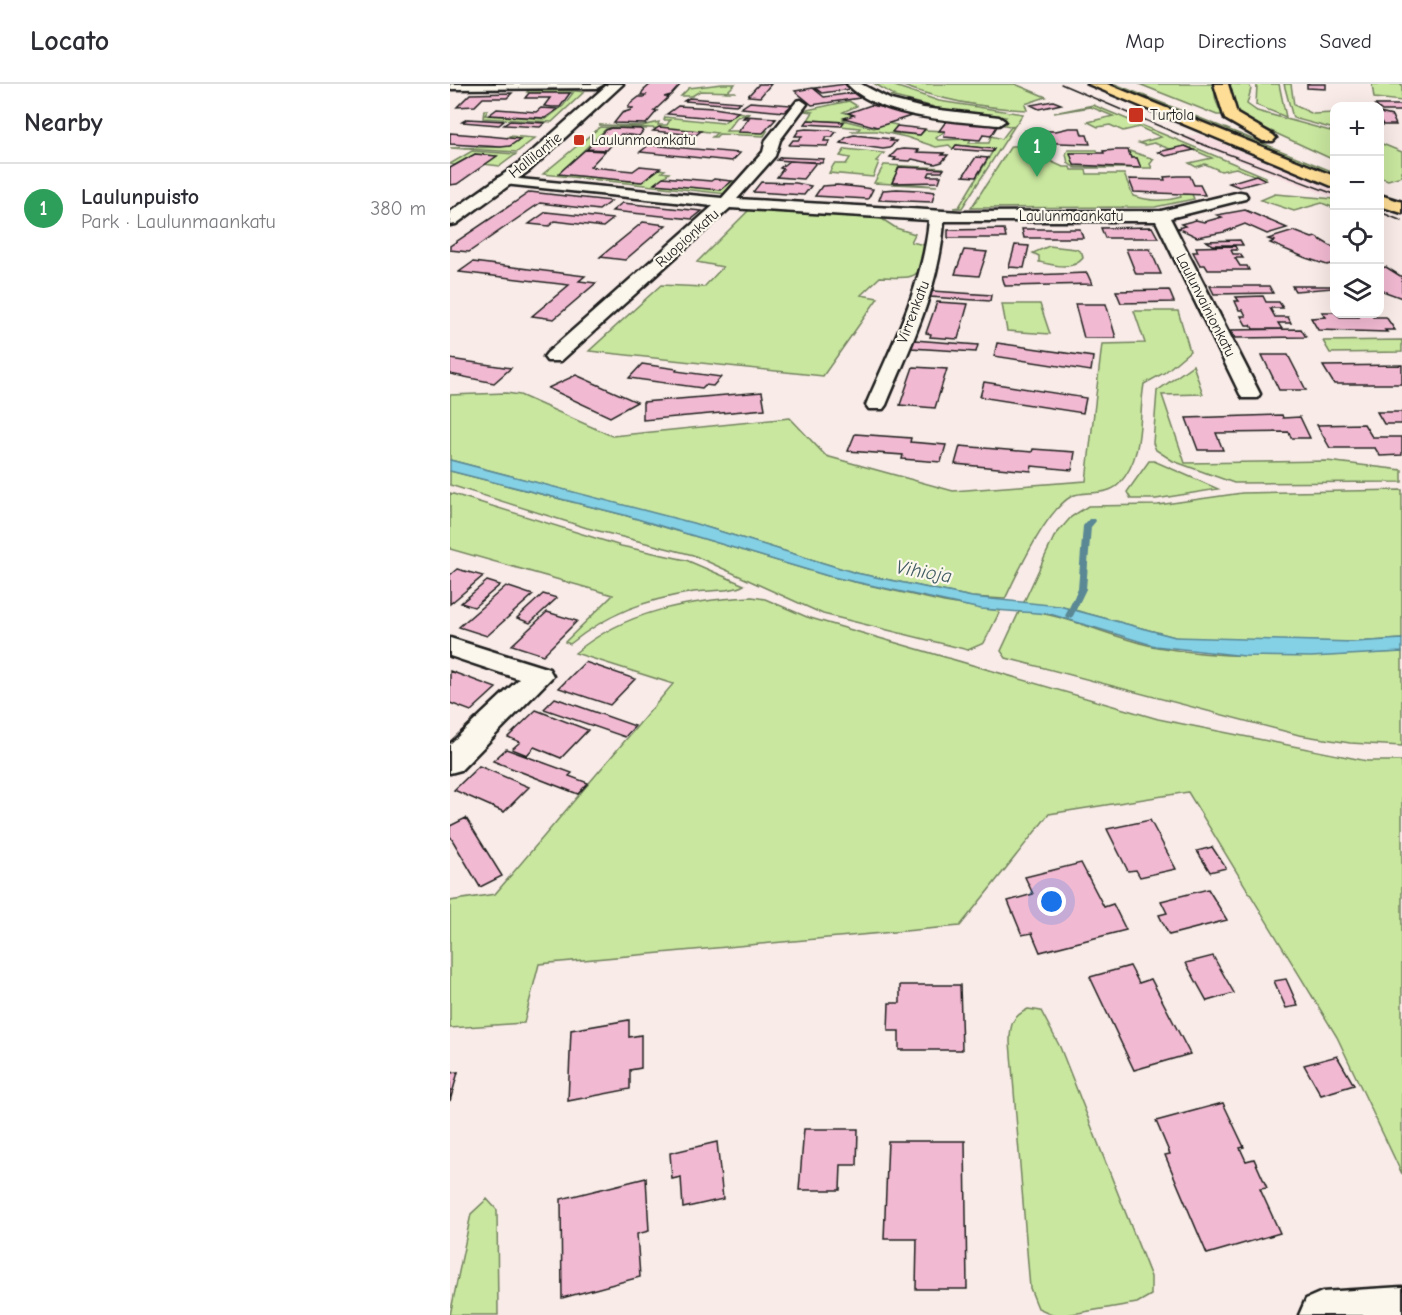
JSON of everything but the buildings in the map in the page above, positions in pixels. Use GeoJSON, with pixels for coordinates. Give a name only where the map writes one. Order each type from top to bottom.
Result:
{"type":"FeatureCollection","features":[{"type":"Feature","properties":{"kind":"highway"},"geometry":{"type":"LineString","coordinates":[[1095,84],[1330,180]]}},
{"type":"Feature","properties":{"kind":"highway"},"geometry":{"type":"LineString","coordinates":[[1129,84],[1330,163]]}},
{"type":"Feature","properties":{"kind":"highway"},"geometry":{"type":"LineString","coordinates":[[1221,84],[1230,116],[1277,143]]}},
{"type":"Feature","properties":{"kind":"highway"},"geometry":{"type":"LineString","coordinates":[[1384,183],[1402,190]]}},
{"type":"Feature","properties":{"kind":"highway"},"geometry":{"type":"LineString","coordinates":[[1384,201],[1402,208]]}},
{"type":"Feature","properties":{"kind":"main road"},"geometry":{"type":"LineString","coordinates":[[450,86],[597,84]]}},
{"type":"Feature","properties":{"kind":"main road","name":"Hallilantie"},"geometry":{"type":"LineString","coordinates":[[452,218],[524,167],[616,84]]}},
{"type":"Feature","properties":{"kind":"street"},"geometry":{"type":"LineString","coordinates":[[853,84],[871,97],[926,113],[999,121]]}},
{"type":"Feature","properties":{"kind":"street","name":"Ruopionkatu"},"geometry":{"type":"LineString","coordinates":[[554,357],[726,203],[770,153],[773,140],[801,104]]}},
{"type":"Feature","properties":{"kind":"street","name":"Laulunmaankatu"},"geometry":{"type":"LineString","coordinates":[[504,180],[726,203],[937,216],[1161,216],[1240,196]]}},
{"type":"Feature","properties":{"kind":"street","name":"Virrenkatu"},"geometry":{"type":"LineString","coordinates":[[876,405],[925,283],[937,230],[937,216]]}},
{"type":"Feature","properties":{"kind":"street","name":"Laulunvainionkatu"},"geometry":{"type":"LineString","coordinates":[[1161,216],[1250,394]]}},
{"type":"Feature","properties":{"kind":"street"},"geometry":{"type":"LineString","coordinates":[[450,647],[539,676],[450,762]]}},
{"type":"Feature","properties":{"kind":"street"},"geometry":{"type":"LineString","coordinates":[[1322,1315],[1402,1310]]}},
{"type":"Feature","properties":{"kind":"shaded area"},"geometry":{"type":"Polygon","coordinates":[[[1198,134],[1330,186],[1330,196],[1181,138],[1198,134]]]}},
{"type":"Feature","properties":{"kind":"green space"},"geometry":{"type":"Polygon","coordinates":[[[735,84],[727,92],[700,91],[692,96],[681,96],[689,88],[735,84]]]}},
{"type":"Feature","properties":{"kind":"green space"},"geometry":{"type":"Polygon","coordinates":[[[875,84],[889,84],[939,101],[1023,114],[1014,127],[1000,124],[1006,117],[926,109],[931,106],[890,96],[894,95],[875,84]]]}},
{"type":"Feature","properties":{"kind":"green space"},"geometry":{"type":"Polygon","coordinates":[[[898,84],[1015,84],[1046,97],[1025,104],[1027,110],[1011,109],[946,99],[898,84]]]}},
{"type":"Feature","properties":{"kind":"green space"},"geometry":{"type":"Polygon","coordinates":[[[1104,84],[1115,84],[1330,170],[1330,176],[1104,84]]]}},
{"type":"Feature","properties":{"kind":"green space"},"geometry":{"type":"Polygon","coordinates":[[[1139,84],[1213,84],[1216,101],[1222,115],[1217,115],[1139,84]]]}},
{"type":"Feature","properties":{"kind":"green space"},"geometry":{"type":"Polygon","coordinates":[[[1227,84],[1249,85],[1251,89],[1247,104],[1257,111],[1330,131],[1330,158],[1236,115],[1227,84]]]}},
{"type":"Feature","properties":{"kind":"green space"},"geometry":{"type":"Polygon","coordinates":[[[1257,84],[1279,84],[1286,117],[1256,105],[1257,84]]]}},
{"type":"Feature","properties":{"kind":"green space"},"geometry":{"type":"Polygon","coordinates":[[[1284,84],[1291,84],[1294,105],[1313,114],[1330,113],[1330,128],[1293,118],[1284,84]]]}},
{"type":"Feature","properties":{"kind":"green space"},"geometry":{"type":"Polygon","coordinates":[[[1372,84],[1402,84],[1402,101],[1374,98],[1372,84]]]}},
{"type":"Feature","properties":{"kind":"green space"},"geometry":{"type":"Polygon","coordinates":[[[529,90],[584,92],[552,122],[483,118],[484,110],[488,110],[485,115],[546,119],[563,106],[573,93],[527,92],[529,90]]]}},
{"type":"Feature","properties":{"kind":"green space"},"geometry":{"type":"Polygon","coordinates":[[[849,101],[857,106],[843,112],[854,115],[843,120],[874,128],[887,123],[897,125],[893,133],[920,135],[925,130],[945,131],[936,138],[938,140],[971,139],[969,143],[989,143],[991,136],[1002,139],[1011,127],[1014,127],[962,208],[953,208],[959,207],[994,149],[956,145],[953,149],[949,145],[936,147],[877,131],[857,131],[860,128],[841,126],[843,122],[808,120],[813,112],[805,111],[807,110],[849,101]]]}},
{"type":"Feature","properties":{"kind":"green space"},"geometry":{"type":"Polygon","coordinates":[[[1093,105],[1266,177],[1266,180],[1236,168],[1221,171],[1205,164],[1196,167],[1189,163],[1212,158],[1185,146],[1170,149],[1154,143],[1145,145],[1139,143],[1161,137],[1139,127],[1123,131],[1110,125],[1098,127],[1088,122],[1113,116],[1091,107],[1054,113],[1093,105]]]}},
{"type":"Feature","properties":{"kind":"green space"},"geometry":{"type":"Polygon","coordinates":[[[737,112],[750,114],[737,117],[726,131],[767,131],[764,136],[719,134],[712,137],[717,133],[599,125],[642,126],[659,122],[658,125],[667,125],[670,120],[664,120],[665,117],[723,123],[737,112]]]}},
{"type":"Feature","properties":{"kind":"green space"},"geometry":{"type":"Polygon","coordinates":[[[600,127],[647,129],[607,128],[559,174],[641,182],[659,169],[669,173],[655,184],[721,190],[732,181],[742,181],[727,194],[543,174],[600,127]]]}},
{"type":"Feature","properties":{"kind":"green space"},"geometry":{"type":"Polygon","coordinates":[[[509,136],[535,138],[517,152],[450,148],[501,147],[519,139],[507,138],[509,136]]]}},
{"type":"Feature","properties":{"kind":"green space"},"geometry":{"type":"Polygon","coordinates":[[[1384,145],[1402,152],[1402,176],[1388,180],[1384,178],[1384,145]]]}},
{"type":"Feature","properties":{"kind":"green space"},"geometry":{"type":"Polygon","coordinates":[[[1011,146],[1039,146],[1039,150],[1032,153],[1063,167],[1070,167],[1071,170],[1086,170],[1087,174],[1124,174],[1133,196],[1163,200],[1181,197],[1180,194],[1192,194],[1194,199],[1155,207],[971,208],[1011,146]]]}},
{"type":"Feature","properties":{"kind":"green space"},"geometry":{"type":"Polygon","coordinates":[[[845,149],[884,153],[876,161],[879,162],[873,177],[829,173],[834,164],[846,164],[850,158],[840,156],[845,149]]]}},
{"type":"Feature","properties":{"kind":"green space"},"geometry":{"type":"Polygon","coordinates":[[[1068,150],[1097,150],[1098,153],[1071,153],[1075,167],[1140,167],[1137,158],[1131,158],[1129,151],[1154,159],[1150,164],[1152,168],[1075,168],[1068,163],[1066,154],[1068,150]]]}},
{"type":"Feature","properties":{"kind":"green space"},"geometry":{"type":"Polygon","coordinates":[[[472,151],[516,154],[500,166],[483,164],[496,156],[475,154],[455,165],[450,164],[472,151]]]}},
{"type":"Feature","properties":{"kind":"green space"},"geometry":{"type":"Polygon","coordinates":[[[884,165],[944,168],[899,167],[892,182],[937,186],[874,183],[884,165]]]}},
{"type":"Feature","properties":{"kind":"green space"},"geometry":{"type":"Polygon","coordinates":[[[1275,194],[1330,199],[1330,206],[1322,203],[1294,211],[1261,200],[1275,194]]]}},
{"type":"Feature","properties":{"kind":"green space"},"geometry":{"type":"Polygon","coordinates":[[[750,209],[879,217],[896,228],[915,234],[911,242],[929,246],[922,266],[914,275],[901,278],[880,277],[861,295],[878,298],[823,376],[589,351],[661,285],[704,287],[723,267],[697,262],[750,209]]]}},
{"type":"Feature","properties":{"kind":"green space"},"geometry":{"type":"Polygon","coordinates":[[[1049,246],[1076,249],[1082,253],[1083,258],[1074,265],[1068,266],[1039,262],[1039,256],[1033,253],[1049,246]]]}},
{"type":"Feature","properties":{"kind":"green space"},"geometry":{"type":"Polygon","coordinates":[[[1002,304],[1040,304],[1050,334],[1007,331],[1002,304]]]}},
{"type":"Feature","properties":{"kind":"green space"},"geometry":{"type":"Polygon","coordinates":[[[1134,311],[1178,311],[1190,351],[1164,373],[1144,384],[1137,449],[1127,473],[1119,484],[1108,491],[1076,494],[1062,503],[1052,514],[1034,543],[1005,599],[972,597],[856,573],[709,528],[450,460],[450,395],[506,393],[520,395],[612,436],[790,418],[826,456],[953,491],[1086,481],[1102,344],[1145,343],[1134,311]]]}},
{"type":"Feature","properties":{"kind":"green space"},"geometry":{"type":"Polygon","coordinates":[[[1402,340],[1402,352],[1330,353],[1323,341],[1402,340]]]}},
{"type":"Feature","properties":{"kind":"green space"},"geometry":{"type":"Polygon","coordinates":[[[1193,365],[1203,394],[1162,395],[1185,463],[1327,461],[1402,470],[1402,482],[1234,483],[1173,461],[1156,450],[1153,443],[1157,391],[1193,365]]]}},
{"type":"Feature","properties":{"kind":"green space"},"geometry":{"type":"Polygon","coordinates":[[[1149,461],[1154,461],[1218,489],[1156,499],[1131,499],[1127,492],[1149,461]]]}},
{"type":"Feature","properties":{"kind":"green space"},"geometry":{"type":"Polygon","coordinates":[[[450,471],[624,515],[828,576],[944,602],[1000,611],[984,643],[968,650],[823,614],[693,555],[587,528],[450,485],[450,471]]]}},
{"type":"Feature","properties":{"kind":"green space"},"geometry":{"type":"Polygon","coordinates":[[[1402,490],[1402,639],[1355,642],[1205,640],[1175,637],[1059,606],[1023,604],[1054,537],[1071,517],[1088,506],[1158,505],[1242,493],[1402,490]]]}},
{"type":"Feature","properties":{"kind":"green space"},"geometry":{"type":"Polygon","coordinates":[[[450,493],[621,546],[686,560],[744,585],[727,590],[676,595],[628,609],[584,633],[570,644],[565,642],[613,595],[450,549],[450,493]]]}},
{"type":"Feature","properties":{"kind":"green space"},"geometry":{"type":"Polygon","coordinates":[[[752,597],[765,599],[807,617],[1158,719],[1367,761],[1402,761],[1402,1174],[1337,1037],[1188,792],[1049,814],[960,926],[539,964],[524,1023],[450,1028],[450,901],[495,894],[673,684],[575,653],[615,627],[659,610],[705,601],[752,597]]]}},
{"type":"Feature","properties":{"kind":"green space"},"geometry":{"type":"Polygon","coordinates":[[[1026,611],[1059,617],[1140,643],[1187,652],[1279,656],[1402,652],[1402,746],[1350,743],[1299,735],[1006,658],[1001,651],[1019,612],[1026,611]]]}},
{"type":"Feature","properties":{"kind":"green space"},"geometry":{"type":"Polygon","coordinates":[[[1028,1009],[1041,1011],[1060,1047],[1151,1277],[1151,1295],[1137,1303],[1054,1315],[1038,1308],[1030,1288],[1010,1042],[1013,1022],[1018,1015],[1028,1009]]]}},
{"type":"Feature","properties":{"kind":"green space"},"geometry":{"type":"Polygon","coordinates":[[[487,1199],[497,1210],[498,1315],[450,1315],[471,1214],[487,1199]]]}},
{"type":"Feature","properties":{"kind":"water"},"geometry":{"type":"Polygon","coordinates":[[[450,460],[693,523],[856,573],[972,597],[1059,606],[1175,637],[1355,642],[1402,639],[1402,652],[1311,657],[1245,656],[1155,646],[1050,614],[981,609],[828,576],[624,515],[450,471],[450,460]]]}},
{"type":"Feature","properties":{"kind":"waterway"},"geometry":{"type":"LineString","coordinates":[[1069,616],[1082,589],[1087,526],[1092,521]]}},
{"type":"Feature","properties":{"kind":"tram line"},"geometry":{"type":"LineString","coordinates":[[1061,84],[1199,143],[1330,192]]}},
{"type":"Feature","properties":{"kind":"tram line"},"geometry":{"type":"LineString","coordinates":[[1384,214],[1402,221]]}},
{"type":"Feature","properties":{"kind":"place","name":"Turtola"},"geometry":{"type":"Point","coordinates":[1136,115]}},
{"type":"Feature","properties":{"kind":"place","name":"Laulunmaankatu"},"geometry":{"type":"Point","coordinates":[579,140]}},
{"type":"Feature","properties":{"kind":"place","name":"Laulunpuisto"},"geometry":{"type":"Point","coordinates":[1037,177]}},
{"type":"Feature","properties":{"kind":"water label","name":"Vihioja"},"geometry":{"type":"Point","coordinates":[924,571]}}]}
